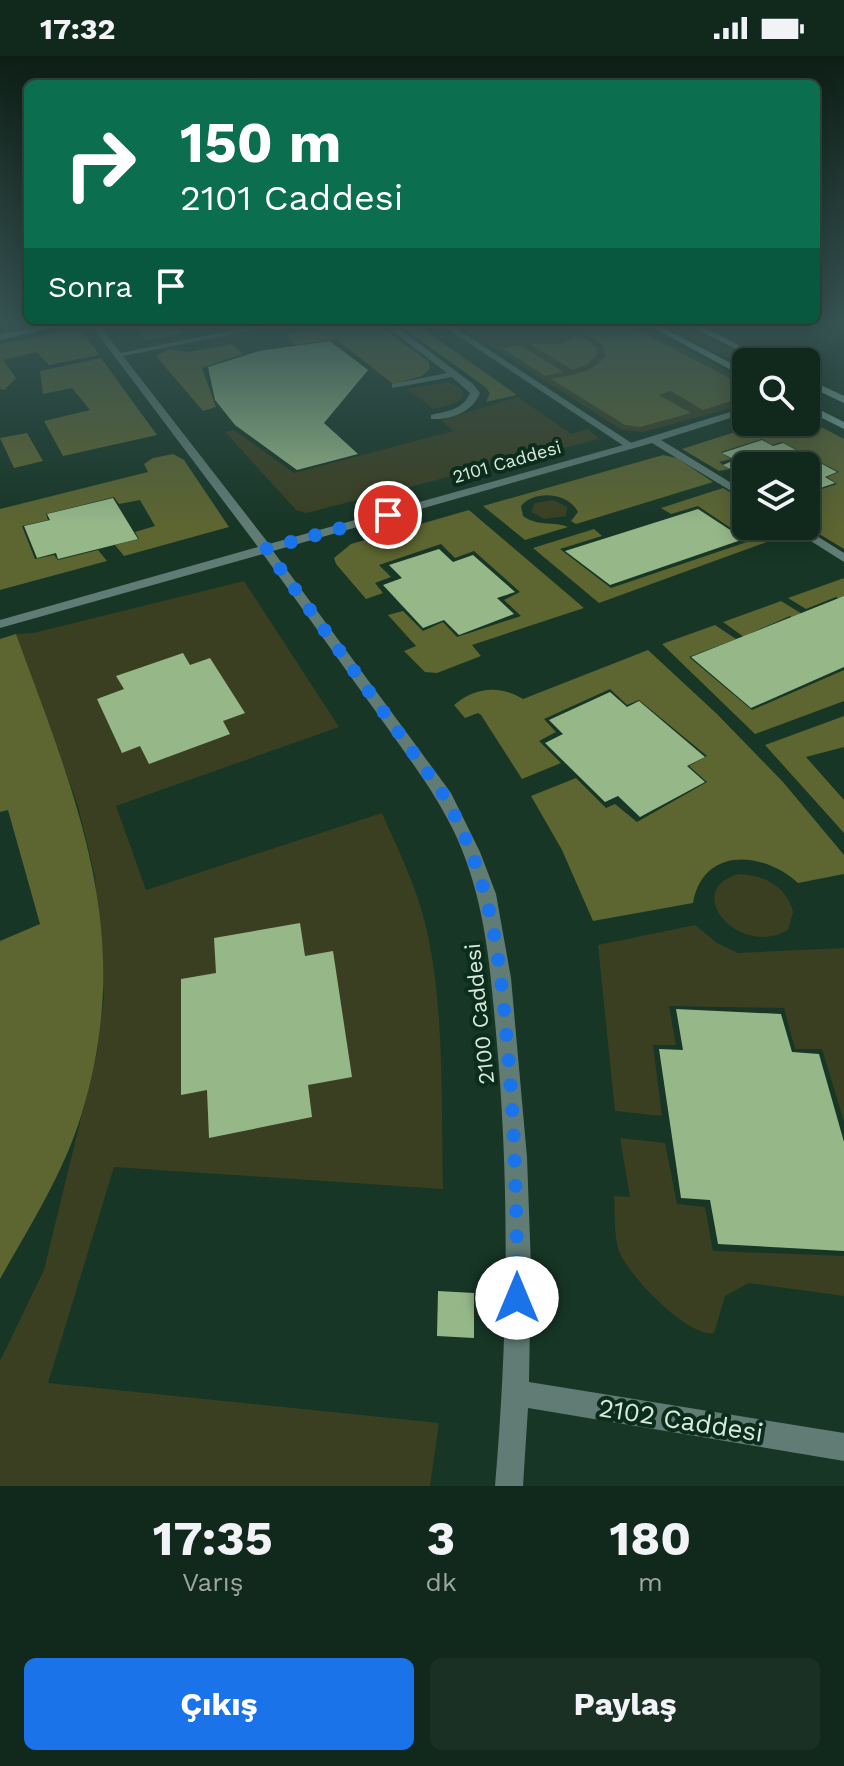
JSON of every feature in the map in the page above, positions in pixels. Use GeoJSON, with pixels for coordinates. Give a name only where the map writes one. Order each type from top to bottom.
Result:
{"type":"FeatureCollection","features":[{"type":"Feature","properties":{"kind":"main road"},"geometry":{"type":"LineString","coordinates":[[820,413],[844,426]]}},
{"type":"Feature","properties":{"kind":"street","name":"2100 Caddesi"},"geometry":{"type":"LineString","coordinates":[[147,392],[266,549],[445,797],[467,838],[482,880],[499,957],[516,1132],[517,1393],[509,1486]]}},
{"type":"Feature","properties":{"kind":"street"},"geometry":{"type":"LineString","coordinates":[[434,417],[460,410],[474,400],[473,392]]}},
{"type":"Feature","properties":{"kind":"street"},"geometry":{"type":"LineString","coordinates":[[548,392],[631,446]]}},
{"type":"Feature","properties":{"kind":"street","name":"2101 Caddesi"},"geometry":{"type":"LineString","coordinates":[[0,624],[631,446],[732,414]]}},
{"type":"Feature","properties":{"kind":"street"},"geometry":{"type":"LineString","coordinates":[[653,439],[732,488]]}},
{"type":"Feature","properties":{"kind":"street"},"geometry":{"type":"LineString","coordinates":[[815,540],[844,558]]}},
{"type":"Feature","properties":{"kind":"street","name":"2102 Caddesi"},"geometry":{"type":"LineString","coordinates":[[517,1393],[844,1447]]}},
{"type":"Feature","properties":{"kind":"green space"},"geometry":{"type":"Polygon","coordinates":[[[75,392],[126,392],[157,435],[63,456],[44,421],[90,410],[75,392]]]}},
{"type":"Feature","properties":{"kind":"green space"},"geometry":{"type":"Polygon","coordinates":[[[187,392],[211,392],[216,407],[203,411],[187,392]]]}},
{"type":"Feature","properties":{"kind":"green space"},"geometry":{"type":"Polygon","coordinates":[[[411,392],[462,392],[463,397],[456,403],[433,409],[411,392]]]}},
{"type":"Feature","properties":{"kind":"green space"},"geometry":{"type":"Polygon","coordinates":[[[512,392],[517,395],[486,402],[490,393],[512,392]]]}},
{"type":"Feature","properties":{"kind":"green space"},"geometry":{"type":"Polygon","coordinates":[[[562,392],[732,392],[732,408],[643,432],[622,430],[562,392]]]}},
{"type":"Feature","properties":{"kind":"green space"},"geometry":{"type":"Polygon","coordinates":[[[571,392],[669,392],[659,395],[691,413],[640,427],[625,425],[571,392]]]}},
{"type":"Feature","properties":{"kind":"green space"},"geometry":{"type":"Polygon","coordinates":[[[672,392],[732,392],[732,401],[703,410],[672,392]]]}},
{"type":"Feature","properties":{"kind":"green space"},"geometry":{"type":"Polygon","coordinates":[[[518,397],[571,434],[588,429],[599,439],[306,513],[296,510],[225,432],[234,430],[294,473],[453,431],[441,420],[518,397]]]}},
{"type":"Feature","properties":{"kind":"green space"},"geometry":{"type":"Polygon","coordinates":[[[820,426],[844,439],[844,549],[820,534],[820,489],[837,484],[827,477],[839,472],[820,462],[820,452],[801,452],[782,442],[772,445],[762,439],[721,452],[731,459],[719,462],[729,469],[719,471],[682,449],[732,433],[732,436],[820,436],[820,426]]]}},
{"type":"Feature","properties":{"kind":"green space"},"geometry":{"type":"Polygon","coordinates":[[[27,433],[43,461],[14,468],[0,438],[27,433]]]}},
{"type":"Feature","properties":{"kind":"green space"},"geometry":{"type":"Polygon","coordinates":[[[173,454],[184,460],[229,527],[124,556],[115,545],[139,539],[135,532],[155,526],[140,500],[119,504],[114,497],[46,514],[48,520],[22,526],[35,559],[54,555],[58,560],[98,550],[107,561],[0,590],[0,509],[148,472],[144,464],[153,458],[173,454]]]}},
{"type":"Feature","properties":{"kind":"green space"},"geometry":{"type":"Polygon","coordinates":[[[663,455],[677,458],[713,482],[576,524],[571,521],[578,512],[567,500],[551,496],[534,497],[521,506],[523,516],[534,522],[568,527],[525,540],[483,506],[663,455]]]}},
{"type":"Feature","properties":{"kind":"green space"},"geometry":{"type":"Polygon","coordinates":[[[723,488],[732,493],[732,529],[698,506],[671,514],[661,508],[723,488]]]}},
{"type":"Feature","properties":{"kind":"green space"},"geometry":{"type":"Polygon","coordinates":[[[553,500],[567,507],[566,516],[544,519],[531,512],[535,503],[553,500]]]}},
{"type":"Feature","properties":{"kind":"green space"},"geometry":{"type":"Polygon","coordinates":[[[469,510],[584,608],[472,645],[481,656],[437,673],[425,672],[404,651],[416,646],[388,615],[403,611],[423,631],[443,622],[457,637],[521,616],[504,600],[520,592],[474,551],[455,558],[441,544],[379,565],[391,577],[375,583],[383,593],[366,599],[334,558],[351,544],[469,510]]]}},
{"type":"Feature","properties":{"kind":"green space"},"geometry":{"type":"Polygon","coordinates":[[[594,529],[602,536],[560,549],[611,588],[750,541],[772,540],[599,603],[533,548],[594,529]]]}},
{"type":"Feature","properties":{"kind":"green space"},"geometry":{"type":"Polygon","coordinates":[[[844,578],[844,602],[836,597],[806,609],[788,598],[844,578]]]}},
{"type":"Feature","properties":{"kind":"green space"},"geometry":{"type":"Polygon","coordinates":[[[244,581],[339,727],[116,806],[146,890],[382,813],[418,898],[432,958],[441,1057],[443,1189],[114,1167],[48,1383],[439,1423],[430,1486],[0,1486],[0,1361],[44,1270],[97,1052],[104,997],[95,876],[78,806],[16,634],[33,633],[244,581]]]}},
{"type":"Feature","properties":{"kind":"green space"},"geometry":{"type":"Polygon","coordinates":[[[781,601],[812,620],[801,624],[790,616],[751,633],[755,645],[723,622],[781,601]]]}},
{"type":"Feature","properties":{"kind":"green space"},"geometry":{"type":"Polygon","coordinates":[[[715,625],[736,639],[689,657],[752,710],[844,670],[844,701],[755,734],[662,644],[715,625]]]}},
{"type":"Feature","properties":{"kind":"green space"},"geometry":{"type":"Polygon","coordinates":[[[16,634],[78,812],[92,870],[101,928],[103,988],[97,1050],[74,1137],[45,1199],[0,1279],[0,941],[40,924],[8,810],[0,812],[0,639],[16,634]]]}},
{"type":"Feature","properties":{"kind":"green space"},"geometry":{"type":"Polygon","coordinates":[[[648,650],[717,714],[783,782],[844,855],[844,874],[798,883],[768,865],[752,860],[736,860],[721,863],[709,871],[699,884],[693,903],[593,921],[562,850],[531,796],[576,778],[606,808],[615,804],[637,822],[707,782],[689,766],[707,756],[639,700],[627,705],[610,689],[544,719],[556,732],[539,741],[561,763],[522,779],[481,715],[478,713],[465,718],[454,705],[470,694],[488,690],[514,694],[523,699],[648,650]]]}},
{"type":"Feature","properties":{"kind":"green space"},"geometry":{"type":"Polygon","coordinates":[[[844,716],[844,747],[806,757],[844,800],[844,833],[765,745],[844,716]]]}},
{"type":"Feature","properties":{"kind":"green space"},"geometry":{"type":"Polygon","coordinates":[[[740,874],[766,880],[786,896],[793,912],[788,930],[769,936],[751,935],[735,929],[722,918],[715,906],[715,893],[723,882],[740,874]]]}},
{"type":"Feature","properties":{"kind":"green space"},"geometry":{"type":"Polygon","coordinates":[[[695,925],[717,943],[738,953],[844,948],[844,1122],[822,1049],[795,1049],[784,1008],[669,1006],[676,1045],[653,1045],[662,1116],[615,1111],[598,945],[695,925]]]}},
{"type":"Feature","properties":{"kind":"green space"},"geometry":{"type":"Polygon","coordinates":[[[620,1138],[665,1143],[677,1204],[705,1207],[713,1251],[844,1256],[844,1296],[749,1283],[725,1296],[714,1333],[689,1326],[644,1287],[618,1248],[614,1196],[630,1197],[620,1138]]]}},
{"type":"Feature","properties":{"kind":"building"},"geometry":{"type":"Polygon","coordinates":[[[213,392],[350,392],[324,423],[358,454],[297,470],[235,425],[215,400],[213,392]]]}},
{"type":"Feature","properties":{"kind":"building"},"geometry":{"type":"Polygon","coordinates":[[[762,440],[773,446],[783,443],[800,452],[732,452],[732,458],[722,453],[762,440]]]}},
{"type":"Feature","properties":{"kind":"building"},"geometry":{"type":"Polygon","coordinates":[[[820,463],[837,472],[825,477],[835,483],[820,488],[820,463]]]}},
{"type":"Feature","properties":{"kind":"building"},"geometry":{"type":"Polygon","coordinates":[[[113,498],[138,539],[58,559],[56,553],[37,558],[24,526],[50,520],[47,514],[113,498]]]}},
{"type":"Feature","properties":{"kind":"building"},"geometry":{"type":"Polygon","coordinates":[[[698,509],[732,531],[732,540],[741,540],[610,585],[565,551],[698,509]]]}},
{"type":"Feature","properties":{"kind":"building"},"geometry":{"type":"Polygon","coordinates":[[[439,549],[453,562],[473,555],[515,592],[497,598],[514,614],[459,635],[444,620],[423,628],[383,585],[402,578],[389,565],[439,549]]]}},
{"type":"Feature","properties":{"kind":"building"},"geometry":{"type":"Polygon","coordinates":[[[844,596],[844,667],[751,708],[691,657],[844,596]]]}},
{"type":"Feature","properties":{"kind":"building"},"geometry":{"type":"Polygon","coordinates":[[[183,653],[190,665],[210,658],[245,713],[223,721],[230,734],[149,764],[140,746],[122,753],[97,699],[124,689],[116,676],[183,653]]]}},
{"type":"Feature","properties":{"kind":"building"},"geometry":{"type":"Polygon","coordinates":[[[610,692],[627,707],[639,701],[705,757],[687,766],[705,782],[640,817],[618,796],[605,802],[545,743],[563,734],[549,720],[610,692]]]}},
{"type":"Feature","properties":{"kind":"building"},"geometry":{"type":"Polygon","coordinates":[[[300,923],[305,956],[333,951],[352,1077],[308,1085],[312,1117],[209,1138],[207,1090],[181,1095],[181,979],[216,973],[214,938],[300,923]]]}},
{"type":"Feature","properties":{"kind":"building"},"geometry":{"type":"Polygon","coordinates":[[[676,1009],[781,1014],[792,1052],[819,1054],[844,1142],[844,1251],[718,1244],[710,1200],[681,1198],[659,1049],[683,1050],[676,1009]]]}},
{"type":"Feature","properties":{"kind":"building"},"geometry":{"type":"Polygon","coordinates":[[[438,1291],[474,1293],[474,1338],[437,1336],[438,1291]]]}},
{"type":"Feature","properties":{"kind":"route"},"geometry":{"type":"LineString","coordinates":[[388,515],[266,549],[445,797],[467,838],[482,880],[491,909],[499,957],[516,1132],[517,1298]]}}]}
